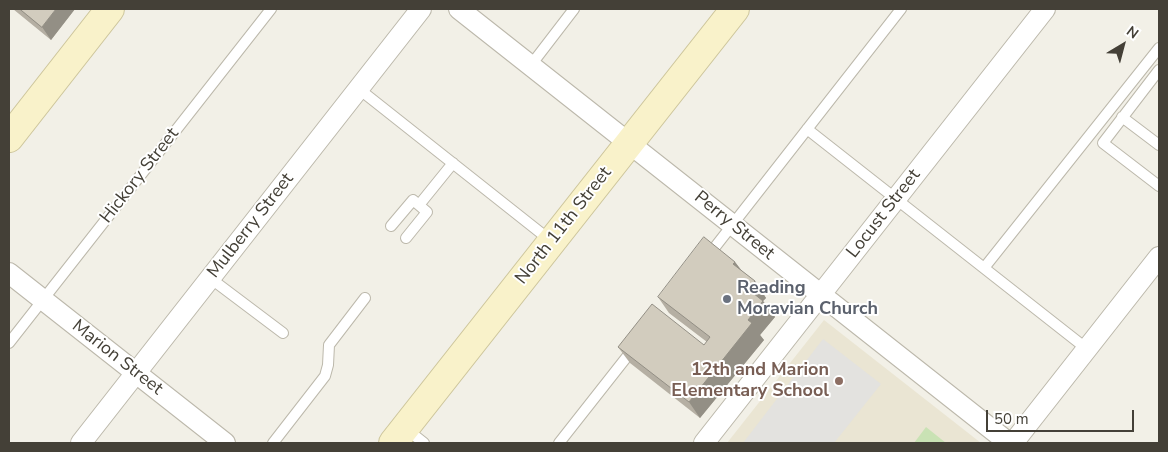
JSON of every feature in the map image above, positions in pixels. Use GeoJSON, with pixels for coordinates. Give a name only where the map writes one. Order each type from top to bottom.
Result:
{"type":"FeatureCollection","features":[{"type":"Feature","properties":{"kind":"street"},"geometry":{"type":"LineString","coordinates":[[9,138],[110,9]]}},
{"type":"Feature","properties":{"kind":"street","name":"Mulberry Street"},"geometry":{"type":"LineString","coordinates":[[81,443],[422,9]]}},
{"type":"Feature","properties":{"kind":"street","name":"Perry Street"},"geometry":{"type":"LineString","coordinates":[[458,9],[1009,443]]}},
{"type":"Feature","properties":{"kind":"street","name":"North 11th Street"},"geometry":{"type":"LineString","coordinates":[[407,438],[552,241],[735,9]]}},
{"type":"Feature","properties":{"kind":"street","name":"Locust Street"},"geometry":{"type":"LineString","coordinates":[[704,443],[1045,9]]}},
{"type":"Feature","properties":{"kind":"street"},"geometry":{"type":"LineString","coordinates":[[1013,443],[1159,257]]}},
{"type":"Feature","properties":{"kind":"street","name":"Marion Street"},"geometry":{"type":"LineString","coordinates":[[9,273],[225,443]]}},
{"type":"Feature","properties":{"kind":"lane","name":"Hickory Street"},"geometry":{"type":"LineString","coordinates":[[9,343],[271,9]]}},
{"type":"Feature","properties":{"kind":"lane"},"geometry":{"type":"LineString","coordinates":[[531,65],[574,9]]}},
{"type":"Feature","properties":{"kind":"lane"},"geometry":{"type":"LineString","coordinates":[[701,264],[901,9]]}},
{"type":"Feature","properties":{"kind":"lane"},"geometry":{"type":"LineString","coordinates":[[984,268],[1159,48]]}},
{"type":"Feature","properties":{"kind":"lane"},"geometry":{"type":"LineString","coordinates":[[1159,70],[1103,143],[1159,186]]}},
{"type":"Feature","properties":{"kind":"lane"},"geometry":{"type":"LineString","coordinates":[[359,89],[552,241]]}},
{"type":"Feature","properties":{"kind":"lane"},"geometry":{"type":"LineString","coordinates":[[1122,117],[1159,145]]}},
{"type":"Feature","properties":{"kind":"lane"},"geometry":{"type":"LineString","coordinates":[[807,129],[1087,349]]}},
{"type":"Feature","properties":{"kind":"lane"},"geometry":{"type":"LineString","coordinates":[[419,205],[453,163]]}},
{"type":"Feature","properties":{"kind":"lane"},"geometry":{"type":"LineString","coordinates":[[391,226],[413,200],[427,212],[406,238]]}},
{"type":"Feature","properties":{"kind":"lane"},"geometry":{"type":"LineString","coordinates":[[210,278],[283,333]]}},
{"type":"Feature","properties":{"kind":"lane"},"geometry":{"type":"LineString","coordinates":[[273,443],[325,376],[328,365],[329,345],[365,298]]}},
{"type":"Feature","properties":{"kind":"lane"},"geometry":{"type":"LineString","coordinates":[[558,443],[639,342]]}},
{"type":"Feature","properties":{"kind":"shaded area","name":"12th and Marion Elementary School"},"geometry":{"type":"Polygon","coordinates":[[[824,320],[981,443],[727,443],[824,320]]]}},
{"type":"Feature","properties":{"kind":"shaded area"},"geometry":{"type":"Polygon","coordinates":[[[823,339],[881,384],[834,443],[743,443],[823,339]]]}},
{"type":"Feature","properties":{"kind":"green space"},"geometry":{"type":"Polygon","coordinates":[[[926,427],[946,443],[914,443],[926,427]]]}},
{"type":"Feature","properties":{"kind":"building"},"geometry":{"type":"Polygon","coordinates":[[[20,9],[56,9],[42,27],[20,9]]]}},
{"type":"Feature","properties":{"kind":"building"},"geometry":{"type":"Polygon","coordinates":[[[704,237],[755,281],[748,289],[763,301],[748,320],[752,323],[689,402],[618,347],[652,304],[704,345],[710,337],[658,297],[704,237]]]}},
{"type":"Feature","properties":{"kind":"place","name":"Reading Moravian Church"},"geometry":{"type":"Point","coordinates":[727,299]}},
{"type":"Feature","properties":{"kind":"place","name":"12th and Marion Elementary School"},"geometry":{"type":"Point","coordinates":[839,381]}}]}
